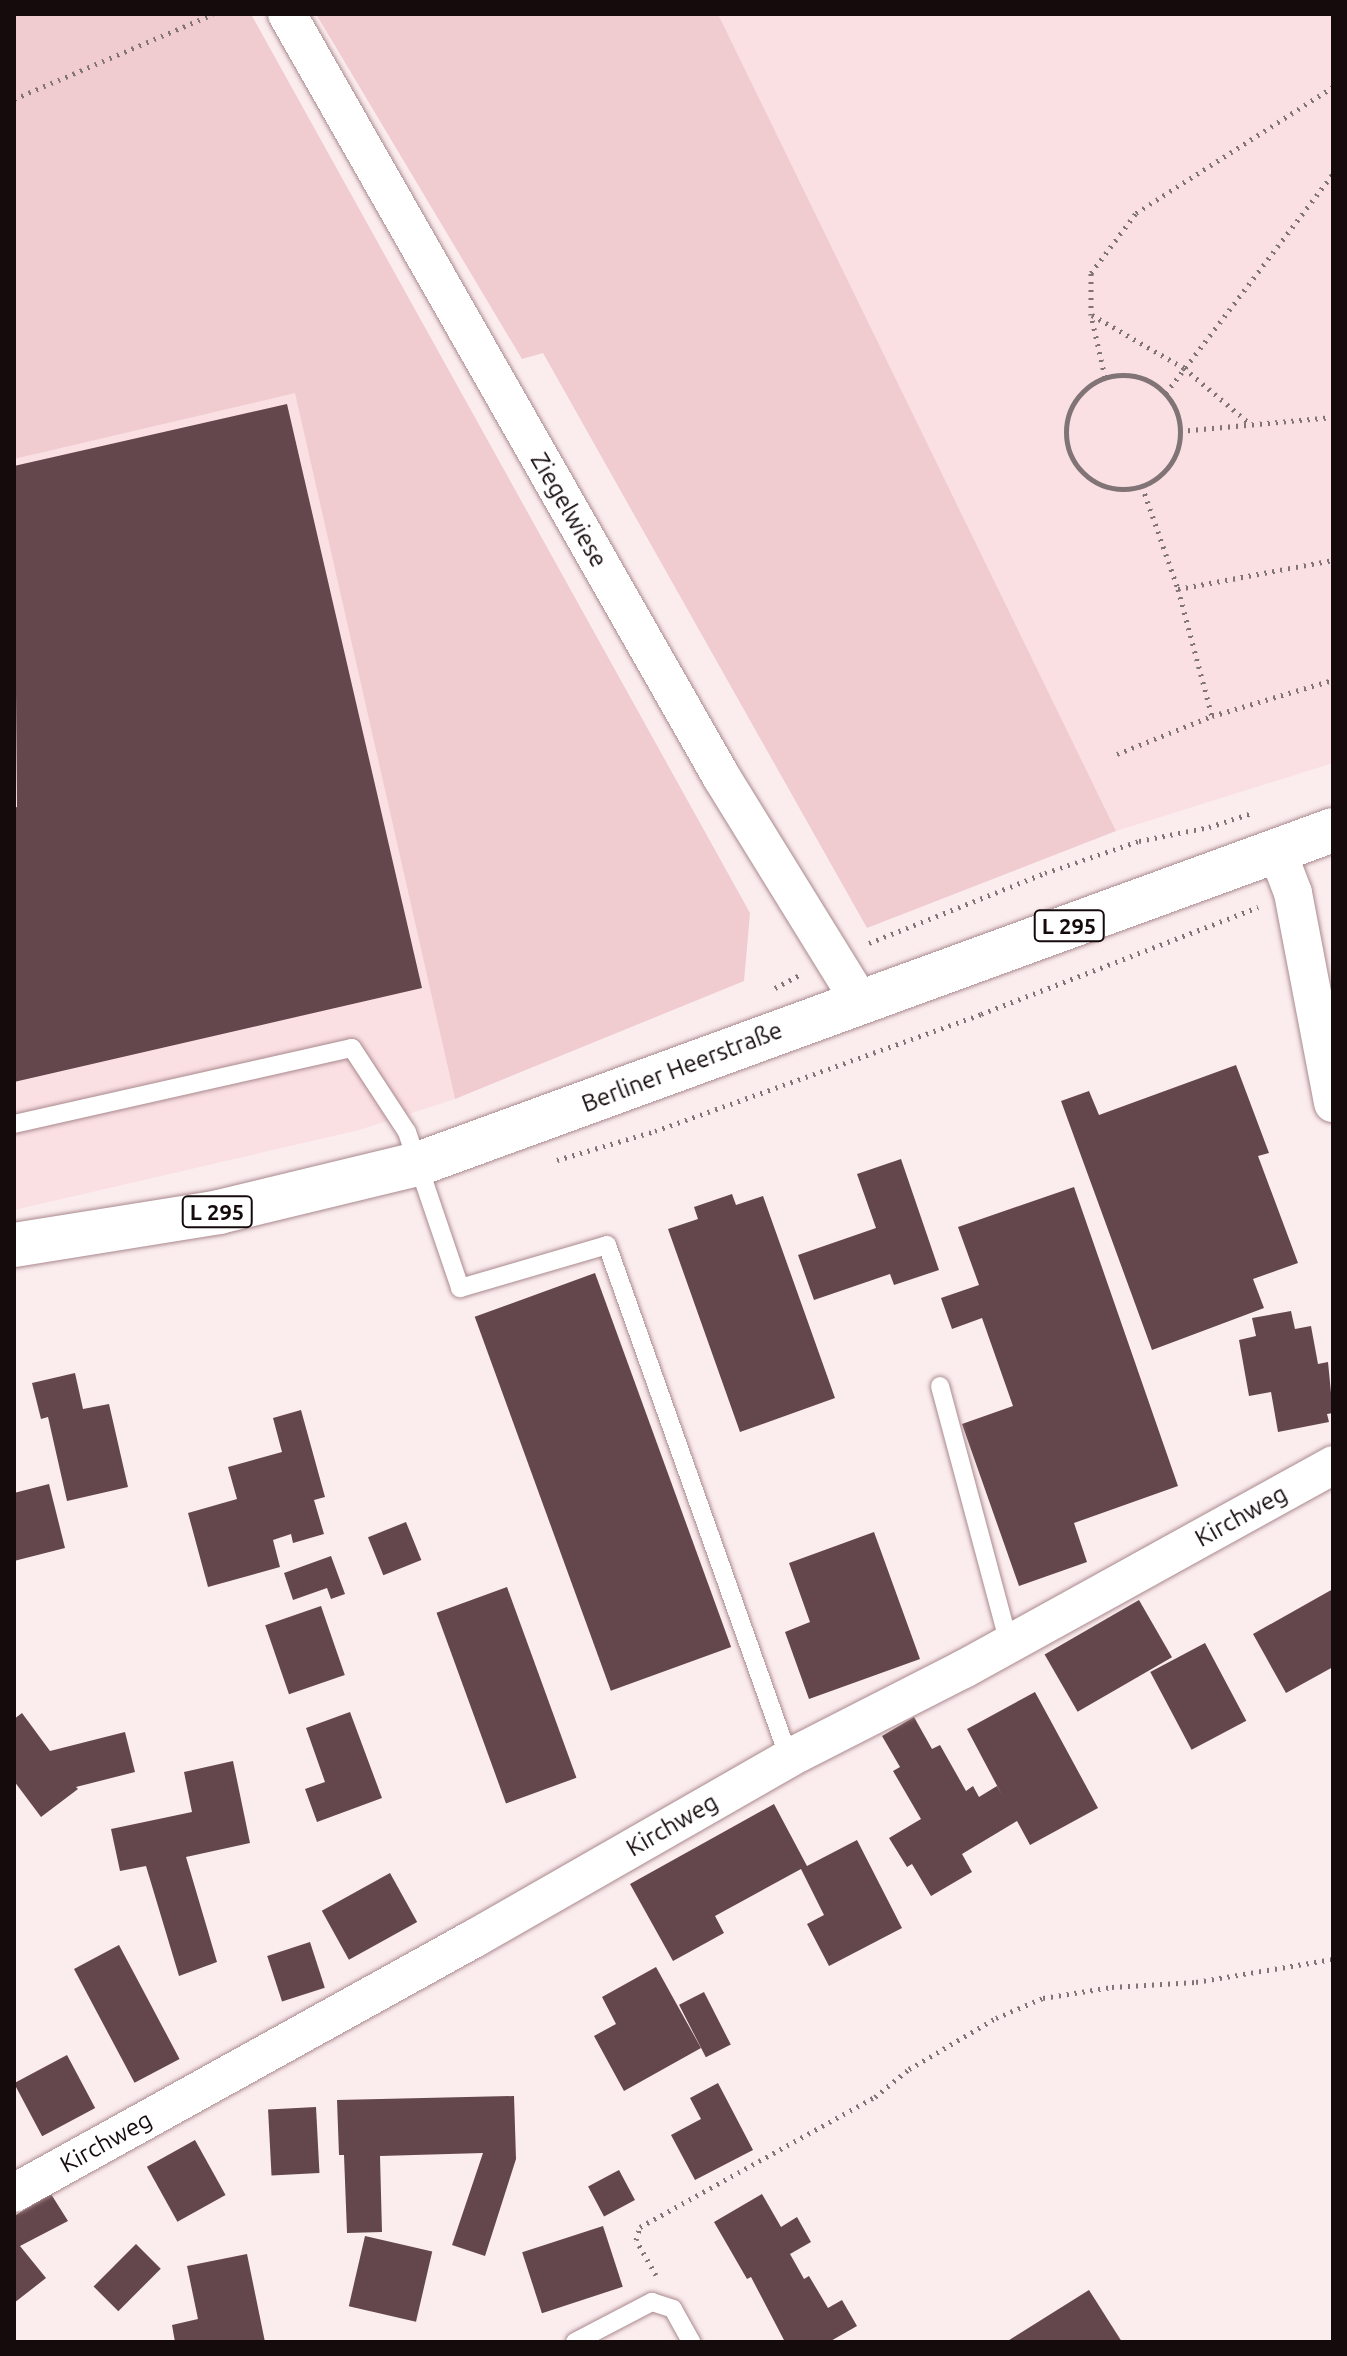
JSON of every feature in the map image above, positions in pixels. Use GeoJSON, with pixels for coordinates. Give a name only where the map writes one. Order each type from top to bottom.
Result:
{"type":"FeatureCollection","features":[{"type":"Feature","properties":{"kind":"main road","name":"Berliner Heerstraße"},"geometry":{"type":"LineString","coordinates":[[14,1245],[219,1212],[418,1164],[859,1000],[1333,830]]}},
{"type":"Feature","properties":{"kind":"street","name":"Ziegelwiese"},"geometry":{"type":"LineString","coordinates":[[287,14],[722,778],[859,1000]]}},
{"type":"Feature","properties":{"kind":"street"},"geometry":{"type":"LineString","coordinates":[[1277,851],[1293,893],[1333,1103]]}},
{"type":"Feature","properties":{"kind":"street","name":"Kirchweg"},"geometry":{"type":"LineString","coordinates":[[14,2193],[475,1938],[789,1758],[1009,1644],[1333,1465]]}},
{"type":"Feature","properties":{"kind":"lane"},"geometry":{"type":"LineString","coordinates":[[14,1124],[352,1048],[407,1132],[460,1288],[607,1245],[789,1758]]}},
{"type":"Feature","properties":{"kind":"lane"},"geometry":{"type":"LineString","coordinates":[[940,1386],[1009,1644]]}},
{"type":"Feature","properties":{"kind":"lane"},"geometry":{"type":"LineString","coordinates":[[575,2342],[652,2302],[673,2309],[691,2342]]}},
{"type":"Feature","properties":{"kind":"path"},"geometry":{"type":"LineString","coordinates":[[14,99],[213,14]]}},
{"type":"Feature","properties":{"kind":"path"},"geometry":{"type":"LineString","coordinates":[[1105,377],[1091,315],[1091,273],[1136,213],[1333,87]]}},
{"type":"Feature","properties":{"kind":"path"},"geometry":{"type":"LineString","coordinates":[[1166,393],[1333,174]]}},
{"type":"Feature","properties":{"kind":"path"},"geometry":{"type":"LineString","coordinates":[[1091,315],[1184,368],[1249,423]]}},
{"type":"Feature","properties":{"kind":"path"},"geometry":{"type":"LineString","coordinates":[[1138,376],[1166,393],[1178,418],[1180,431],[1177,449],[1169,465],[1142,486],[1106,487],[1077,466],[1068,450],[1065,432],[1076,398],[1105,377],[1138,376]]}},
{"type":"Feature","properties":{"kind":"path"},"geometry":{"type":"LineString","coordinates":[[1180,431],[1333,417]]}},
{"type":"Feature","properties":{"kind":"path"},"geometry":{"type":"LineString","coordinates":[[1142,486],[1178,589],[1212,716]]}},
{"type":"Feature","properties":{"kind":"path"},"geometry":{"type":"LineString","coordinates":[[1178,589],[1333,560]]}},
{"type":"Feature","properties":{"kind":"path"},"geometry":{"type":"LineString","coordinates":[[1117,754],[1212,716],[1333,680]]}},
{"type":"Feature","properties":{"kind":"path"},"geometry":{"type":"LineString","coordinates":[[771,990],[832,958],[1045,873],[1139,841],[1209,827],[1263,809]]}},
{"type":"Feature","properties":{"kind":"path"},"geometry":{"type":"LineString","coordinates":[[658,2279],[636,2240],[640,2227],[875,2097],[909,2069],[996,2018],[1043,1998],[1112,1987],[1196,1982],[1333,1959]]}},
{"type":"Feature","properties":{"kind":"shaded area"},"geometry":{"type":"Polygon","coordinates":[[[14,14],[251,14],[750,913],[744,981],[455,1099],[295,393],[14,459],[14,14]]]}},
{"type":"Feature","properties":{"kind":"shaded area"},"geometry":{"type":"Polygon","coordinates":[[[316,14],[718,14],[1116,831],[867,928],[543,353],[522,359],[316,14]]]}},
{"type":"Feature","properties":{"kind":"shaded area"},"geometry":{"type":"Polygon","coordinates":[[[718,14],[1333,14],[1333,763],[1116,831],[718,14]]]}},
{"type":"Feature","properties":{"kind":"shaded area"},"geometry":{"type":"Polygon","coordinates":[[[295,392],[455,1099],[359,1130],[14,1210],[14,459],[295,392]]]}},
{"type":"Feature","properties":{"kind":"building"},"geometry":{"type":"Polygon","coordinates":[[[287,404],[422,988],[14,1082],[14,808],[17,807],[14,466],[287,404]]]}},
{"type":"Feature","properties":{"kind":"building"},"geometry":{"type":"Polygon","coordinates":[[[1236,1065],[1269,1153],[1258,1156],[1298,1263],[1253,1279],[1264,1308],[1152,1350],[1061,1101],[1089,1091],[1099,1115],[1236,1065]]]}},
{"type":"Feature","properties":{"kind":"building"},"geometry":{"type":"Polygon","coordinates":[[[901,1159],[939,1270],[894,1285],[890,1274],[814,1300],[798,1255],[876,1228],[857,1174],[901,1159]]]}},
{"type":"Feature","properties":{"kind":"building"},"geometry":{"type":"Polygon","coordinates":[[[1074,1187],[1178,1486],[1074,1523],[1087,1562],[1019,1586],[962,1424],[1013,1406],[982,1318],[952,1329],[941,1298],[979,1285],[958,1227],[1074,1187]]]}},
{"type":"Feature","properties":{"kind":"building"},"geometry":{"type":"Polygon","coordinates":[[[732,1194],[736,1205],[763,1196],[835,1398],[740,1432],[668,1229],[698,1219],[694,1207],[732,1194]]]}},
{"type":"Feature","properties":{"kind":"building"},"geometry":{"type":"Polygon","coordinates":[[[595,1273],[731,1647],[611,1691],[475,1317],[595,1273]]]}},
{"type":"Feature","properties":{"kind":"building"},"geometry":{"type":"Polygon","coordinates":[[[1291,1311],[1295,1329],[1311,1326],[1318,1364],[1328,1362],[1333,1413],[1327,1414],[1329,1422],[1278,1432],[1271,1392],[1249,1396],[1239,1340],[1256,1336],[1252,1318],[1291,1311]]]}},
{"type":"Feature","properties":{"kind":"building"},"geometry":{"type":"Polygon","coordinates":[[[75,1373],[83,1409],[109,1404],[128,1487],[67,1501],[48,1417],[41,1419],[32,1383],[75,1373]]]}},
{"type":"Feature","properties":{"kind":"building"},"geometry":{"type":"Polygon","coordinates":[[[301,1410],[325,1497],[314,1500],[324,1534],[293,1543],[291,1534],[273,1540],[280,1567],[208,1587],[188,1513],[237,1499],[228,1467],[282,1452],[273,1418],[301,1410]]]}},
{"type":"Feature","properties":{"kind":"building"},"geometry":{"type":"Polygon","coordinates":[[[49,1484],[65,1548],[14,1561],[14,1493],[49,1484]]]}},
{"type":"Feature","properties":{"kind":"building"},"geometry":{"type":"Polygon","coordinates":[[[406,1522],[421,1560],[383,1575],[368,1537],[406,1522]]]}},
{"type":"Feature","properties":{"kind":"building"},"geometry":{"type":"Polygon","coordinates":[[[874,1532],[920,1659],[809,1699],[785,1632],[810,1622],[789,1563],[874,1532]]]}},
{"type":"Feature","properties":{"kind":"building"},"geometry":{"type":"Polygon","coordinates":[[[331,1556],[345,1594],[331,1599],[327,1588],[293,1600],[284,1573],[331,1556]]]}},
{"type":"Feature","properties":{"kind":"building"},"geometry":{"type":"Polygon","coordinates":[[[507,1587],[576,1778],[506,1803],[437,1613],[507,1587]]]}},
{"type":"Feature","properties":{"kind":"building"},"geometry":{"type":"Polygon","coordinates":[[[1333,1589],[1333,1667],[1286,1693],[1253,1634],[1333,1589]]]}},
{"type":"Feature","properties":{"kind":"building"},"geometry":{"type":"Polygon","coordinates":[[[1139,1600],[1172,1657],[1078,1712],[1045,1654],[1139,1600]]]}},
{"type":"Feature","properties":{"kind":"building"},"geometry":{"type":"Polygon","coordinates":[[[321,1606],[345,1675],[289,1694],[265,1625],[321,1606]]]}},
{"type":"Feature","properties":{"kind":"building"},"geometry":{"type":"Polygon","coordinates":[[[1205,1643],[1246,1721],[1192,1750],[1150,1672],[1205,1643]]]}},
{"type":"Feature","properties":{"kind":"building"},"geometry":{"type":"Polygon","coordinates":[[[1035,1692],[1098,1808],[1030,1845],[1017,1821],[962,1854],[972,1872],[931,1896],[912,1864],[907,1867],[889,1838],[921,1819],[893,1771],[900,1767],[882,1736],[914,1717],[932,1749],[940,1745],[966,1791],[973,1786],[979,1797],[997,1786],[1002,1795],[967,1729],[1035,1692]]]}},
{"type":"Feature","properties":{"kind":"building"},"geometry":{"type":"Polygon","coordinates":[[[350,1712],[382,1798],[317,1822],[305,1789],[325,1782],[306,1728],[350,1712]]]}},
{"type":"Feature","properties":{"kind":"building"},"geometry":{"type":"Polygon","coordinates":[[[22,1713],[50,1751],[125,1732],[135,1772],[76,1787],[78,1789],[41,1817],[14,1781],[14,1719],[22,1713]]]}},
{"type":"Feature","properties":{"kind":"building"},"geometry":{"type":"Polygon","coordinates":[[[233,1761],[250,1843],[186,1857],[217,1962],[179,1976],[146,1866],[120,1871],[111,1829],[192,1812],[184,1772],[233,1761]]]}},
{"type":"Feature","properties":{"kind":"building"},"geometry":{"type":"Polygon","coordinates":[[[774,1804],[807,1866],[857,1840],[902,1928],[829,1966],[807,1924],[824,1915],[801,1869],[715,1916],[724,1933],[673,1961],[630,1884],[774,1804]]]}},
{"type":"Feature","properties":{"kind":"building"},"geometry":{"type":"Polygon","coordinates":[[[390,1873],[417,1922],[349,1960],[322,1911],[390,1873]]]}},
{"type":"Feature","properties":{"kind":"building"},"geometry":{"type":"Polygon","coordinates":[[[310,1942],[325,1988],[282,2002],[267,1956],[310,1942]]]}},
{"type":"Feature","properties":{"kind":"building"},"geometry":{"type":"Polygon","coordinates":[[[119,1945],[180,2059],[135,2083],[74,1969],[119,1945]]]}},
{"type":"Feature","properties":{"kind":"building"},"geometry":{"type":"Polygon","coordinates":[[[656,1967],[701,2048],[624,2091],[594,2036],[616,2024],[602,1997],[656,1967]]]}},
{"type":"Feature","properties":{"kind":"building"},"geometry":{"type":"Polygon","coordinates":[[[704,1992],[731,2045],[706,2057],[679,2005],[704,1992]]]}},
{"type":"Feature","properties":{"kind":"building"},"geometry":{"type":"Polygon","coordinates":[[[67,2055],[95,2108],[42,2136],[14,2083],[67,2055]]]}},
{"type":"Feature","properties":{"kind":"building"},"geometry":{"type":"Polygon","coordinates":[[[718,2083],[753,2150],[695,2180],[671,2135],[701,2119],[690,2098],[718,2083]]]}},
{"type":"Feature","properties":{"kind":"building"},"geometry":{"type":"Polygon","coordinates":[[[514,2096],[516,2159],[485,2256],[452,2245],[483,2153],[380,2156],[382,2232],[347,2233],[344,2155],[339,2155],[337,2100],[514,2096]]]}},
{"type":"Feature","properties":{"kind":"building"},"geometry":{"type":"Polygon","coordinates":[[[316,2107],[319,2173],[272,2175],[268,2110],[316,2107]]]}},
{"type":"Feature","properties":{"kind":"building"},"geometry":{"type":"Polygon","coordinates":[[[195,2140],[226,2195],[177,2222],[147,2167],[195,2140]]]}},
{"type":"Feature","properties":{"kind":"building"},"geometry":{"type":"Polygon","coordinates":[[[619,2170],[635,2200],[604,2216],[588,2186],[619,2170]]]}},
{"type":"Feature","properties":{"kind":"building"},"geometry":{"type":"Polygon","coordinates":[[[51,2194],[68,2221],[20,2246],[46,2278],[14,2303],[14,2216],[51,2194]]]}},
{"type":"Feature","properties":{"kind":"building"},"geometry":{"type":"Polygon","coordinates":[[[762,2194],[781,2227],[797,2217],[811,2242],[790,2254],[804,2279],[809,2276],[828,2308],[842,2300],[857,2326],[829,2342],[785,2342],[751,2277],[747,2279],[714,2222],[762,2194]]]}},
{"type":"Feature","properties":{"kind":"building"},"geometry":{"type":"Polygon","coordinates":[[[603,2226],[623,2287],[542,2313],[522,2252],[603,2226]]]}},
{"type":"Feature","properties":{"kind":"building"},"geometry":{"type":"Polygon","coordinates":[[[365,2236],[432,2252],[416,2322],[349,2306],[365,2236]]]}},
{"type":"Feature","properties":{"kind":"building"},"geometry":{"type":"Polygon","coordinates":[[[136,2244],[161,2269],[118,2311],[94,2286],[136,2244]]]}},
{"type":"Feature","properties":{"kind":"building"},"geometry":{"type":"Polygon","coordinates":[[[247,2254],[265,2342],[175,2342],[172,2325],[198,2319],[187,2266],[247,2254]]]}},
{"type":"Feature","properties":{"kind":"building"},"geometry":{"type":"Polygon","coordinates":[[[1089,2290],[1122,2342],[1006,2342],[1089,2290]]]}}]}
